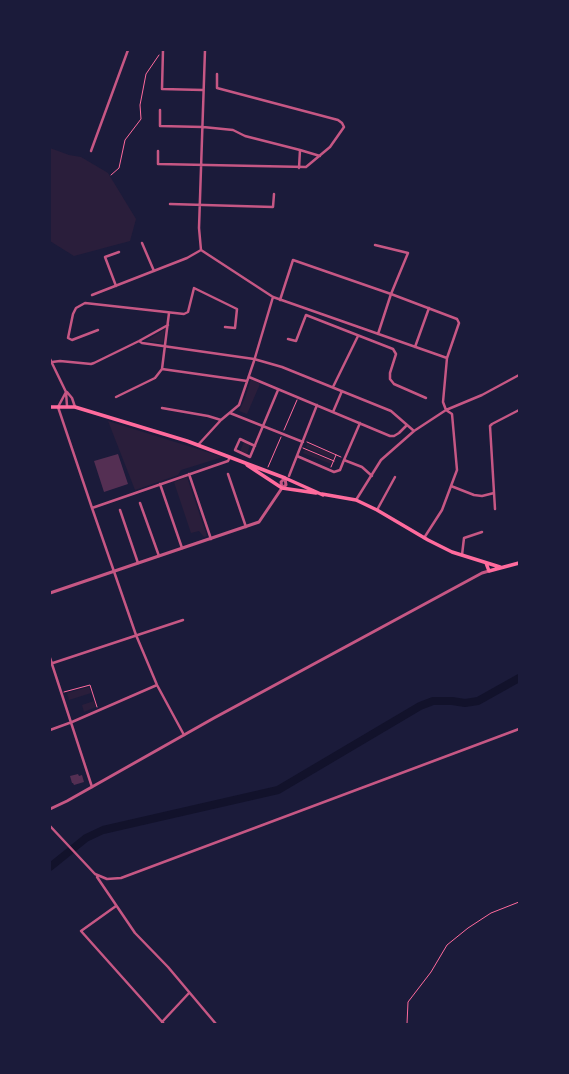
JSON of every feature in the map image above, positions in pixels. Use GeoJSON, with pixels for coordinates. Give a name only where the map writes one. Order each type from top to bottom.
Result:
{"type":"FeatureCollection","features":[{"type":"Feature","properties":{"kind":"main road"},"geometry":{"type":"LineString","coordinates":[[50,407],[76,407],[198,445],[287,477],[323,495]]}},
{"type":"Feature","properties":{"kind":"main road"},"geometry":{"type":"LineString","coordinates":[[242,461],[282,488],[340,499],[356,500],[378,510],[424,538],[452,552],[500,567]]}},
{"type":"Feature","properties":{"kind":"main road"},"geometry":{"type":"LineString","coordinates":[[486,563],[489,570],[519,563]]}},
{"type":"Feature","properties":{"kind":"street"},"geometry":{"type":"LineString","coordinates":[[91,151],[128,50]]}},
{"type":"Feature","properties":{"kind":"street"},"geometry":{"type":"LineString","coordinates":[[163,50],[162,89],[203,90]]}},
{"type":"Feature","properties":{"kind":"street"},"geometry":{"type":"LineString","coordinates":[[201,250],[199,228],[205,50]]}},
{"type":"Feature","properties":{"kind":"street"},"geometry":{"type":"LineString","coordinates":[[158,151],[158,164],[306,168],[330,146],[344,127],[342,122],[338,120],[217,88],[217,74]]}},
{"type":"Feature","properties":{"kind":"street"},"geometry":{"type":"LineString","coordinates":[[160,110],[160,126],[203,127],[233,130],[245,136],[320,156]]}},
{"type":"Feature","properties":{"kind":"street"},"geometry":{"type":"LineString","coordinates":[[299,168],[300,150]]}},
{"type":"Feature","properties":{"kind":"street"},"geometry":{"type":"LineString","coordinates":[[170,204],[273,207],[274,194]]}},
{"type":"Feature","properties":{"kind":"street"},"geometry":{"type":"LineString","coordinates":[[142,243],[154,271]]}},
{"type":"Feature","properties":{"kind":"street"},"geometry":{"type":"LineString","coordinates":[[375,245],[408,253],[391,294],[378,334]]}},
{"type":"Feature","properties":{"kind":"street"},"geometry":{"type":"LineString","coordinates":[[92,295],[187,258],[201,250]]}},
{"type":"Feature","properties":{"kind":"street"},"geometry":{"type":"LineString","coordinates":[[201,250],[273,297],[447,358]]}},
{"type":"Feature","properties":{"kind":"street"},"geometry":{"type":"LineString","coordinates":[[116,286],[105,257],[119,252]]}},
{"type":"Feature","properties":{"kind":"street"},"geometry":{"type":"LineString","coordinates":[[280,300],[293,260],[457,319],[458,323],[447,358],[443,402],[446,410],[452,414],[457,470],[442,510],[424,538]]}},
{"type":"Feature","properties":{"kind":"street"},"geometry":{"type":"LineString","coordinates":[[98,330],[72,340],[68,338],[73,314],[76,308],[85,303],[184,314],[188,312],[194,288],[237,309],[235,328],[225,327]]}},
{"type":"Feature","properties":{"kind":"street"},"geometry":{"type":"LineString","coordinates":[[198,445],[221,420],[239,405],[273,297]]}},
{"type":"Feature","properties":{"kind":"street"},"geometry":{"type":"LineString","coordinates":[[415,347],[429,308]]}},
{"type":"Feature","properties":{"kind":"street"},"geometry":{"type":"LineString","coordinates":[[116,397],[155,378],[162,369],[169,313]]}},
{"type":"Feature","properties":{"kind":"street"},"geometry":{"type":"LineString","coordinates":[[288,339],[296,341],[306,315],[393,349],[396,354],[390,373],[390,380],[394,384],[426,398]]}},
{"type":"Feature","properties":{"kind":"street"},"geometry":{"type":"LineString","coordinates":[[51,360],[90,364],[139,341],[168,325]]}},
{"type":"Feature","properties":{"kind":"street"},"geometry":{"type":"LineString","coordinates":[[333,387],[358,336]]}},
{"type":"Feature","properties":{"kind":"street"},"geometry":{"type":"LineString","coordinates":[[139,341],[142,343],[254,359],[298,373],[391,411],[414,431]]}},
{"type":"Feature","properties":{"kind":"street"},"geometry":{"type":"LineString","coordinates":[[51,360],[66,392],[72,398],[76,407]]}},
{"type":"Feature","properties":{"kind":"street"},"geometry":{"type":"LineString","coordinates":[[162,369],[247,382]]}},
{"type":"Feature","properties":{"kind":"street"},"geometry":{"type":"LineString","coordinates":[[356,500],[381,460],[414,431],[446,410],[482,395],[519,375]]}},
{"type":"Feature","properties":{"kind":"street"},"geometry":{"type":"LineString","coordinates":[[249,377],[390,436],[399,433],[407,425]]}},
{"type":"Feature","properties":{"kind":"street"},"geometry":{"type":"LineString","coordinates":[[255,446],[240,439],[235,450],[250,457],[255,446],[278,390]]}},
{"type":"Feature","properties":{"kind":"street"},"geometry":{"type":"LineString","coordinates":[[333,412],[342,391]]}},
{"type":"Feature","properties":{"kind":"street"},"geometry":{"type":"LineString","coordinates":[[66,392],[67,406]]}},
{"type":"Feature","properties":{"kind":"street"},"geometry":{"type":"LineString","coordinates":[[66,392],[58,407],[92,508],[136,635],[157,685],[184,735]]}},
{"type":"Feature","properties":{"kind":"street"},"geometry":{"type":"LineString","coordinates":[[50,593],[259,522],[282,488],[286,485],[287,477],[301,447],[317,405]]}},
{"type":"Feature","properties":{"kind":"street"},"geometry":{"type":"LineString","coordinates":[[162,408],[208,416],[221,420]]}},
{"type":"Feature","properties":{"kind":"street"},"geometry":{"type":"LineString","coordinates":[[495,509],[490,426],[519,410]]}},
{"type":"Feature","properties":{"kind":"street"},"geometry":{"type":"LineString","coordinates":[[230,413],[303,441]]}},
{"type":"Feature","properties":{"kind":"street"},"geometry":{"type":"LineString","coordinates":[[297,456],[334,472],[340,470],[360,423]]}},
{"type":"Feature","properties":{"kind":"street"},"geometry":{"type":"LineString","coordinates":[[92,508],[228,461],[230,457]]}},
{"type":"Feature","properties":{"kind":"street"},"geometry":{"type":"LineString","coordinates":[[344,460],[362,467],[372,476]]}},
{"type":"Feature","properties":{"kind":"street"},"geometry":{"type":"LineString","coordinates":[[189,474],[211,538]]}},
{"type":"Feature","properties":{"kind":"street"},"geometry":{"type":"LineString","coordinates":[[228,474],[246,527]]}},
{"type":"Feature","properties":{"kind":"street"},"geometry":{"type":"LineString","coordinates":[[378,510],[395,477]]}},
{"type":"Feature","properties":{"kind":"street"},"geometry":{"type":"LineString","coordinates":[[160,484],[182,548]]}},
{"type":"Feature","properties":{"kind":"street"},"geometry":{"type":"LineString","coordinates":[[451,486],[474,495],[482,496],[494,494]]}},
{"type":"Feature","properties":{"kind":"street"},"geometry":{"type":"LineString","coordinates":[[140,503],[159,556]]}},
{"type":"Feature","properties":{"kind":"street"},"geometry":{"type":"LineString","coordinates":[[120,510],[138,564]]}},
{"type":"Feature","properties":{"kind":"street"},"geometry":{"type":"LineString","coordinates":[[462,555],[464,538],[482,532]]}},
{"type":"Feature","properties":{"kind":"street"},"geometry":{"type":"LineString","coordinates":[[50,809],[93,787],[184,735],[489,570]]}},
{"type":"Feature","properties":{"kind":"street"},"geometry":{"type":"LineString","coordinates":[[51,663],[184,620]]}},
{"type":"Feature","properties":{"kind":"street"},"geometry":{"type":"LineString","coordinates":[[50,658],[93,787]]}},
{"type":"Feature","properties":{"kind":"street"},"geometry":{"type":"LineString","coordinates":[[50,730],[157,685]]}},
{"type":"Feature","properties":{"kind":"street"},"geometry":{"type":"LineString","coordinates":[[95,874],[107,879],[121,878],[519,729]]}},
{"type":"Feature","properties":{"kind":"street"},"geometry":{"type":"LineString","coordinates":[[50,826],[95,874],[135,933],[168,966],[216,1024]]}},
{"type":"Feature","properties":{"kind":"street"},"geometry":{"type":"LineString","coordinates":[[116,906],[81,931],[163,1023],[189,993]]}},
{"type":"Feature","properties":{"kind":"path"},"geometry":{"type":"LineString","coordinates":[[111,175],[119,168],[125,140],[141,119],[140,104],[146,74],[163,50]]}},
{"type":"Feature","properties":{"kind":"path"},"geometry":{"type":"LineString","coordinates":[[303,441],[342,457]]}},
{"type":"Feature","properties":{"kind":"path"},"geometry":{"type":"LineString","coordinates":[[301,447],[334,461]]}},
{"type":"Feature","properties":{"kind":"path"},"geometry":{"type":"LineString","coordinates":[[330,470],[336,454]]}},
{"type":"Feature","properties":{"kind":"path"},"geometry":{"type":"LineString","coordinates":[[62,693],[90,685],[98,709]]}},
{"type":"Feature","properties":{"kind":"path"},"geometry":{"type":"LineString","coordinates":[[407,1024],[408,1002],[431,972],[447,945],[468,928],[491,913],[519,902]]}},
{"type":"Feature","properties":{"kind":"shaded area"},"geometry":{"type":"Polygon","coordinates":[[[50,148],[69,155],[81,157],[108,173],[136,219],[130,241],[74,256],[50,241],[50,148]]]}},
{"type":"Feature","properties":{"kind":"shaded area"},"geometry":{"type":"Polygon","coordinates":[[[165,329],[163,343],[146,341],[165,329]]]}},
{"type":"Feature","properties":{"kind":"shaded area"},"geometry":{"type":"Polygon","coordinates":[[[251,379],[260,384],[247,414],[239,411],[251,379]]]}},
{"type":"Feature","properties":{"kind":"shaded area"},"geometry":{"type":"Polygon","coordinates":[[[108,421],[223,457],[181,470],[178,475],[135,490],[108,421]]]}},
{"type":"Feature","properties":{"kind":"shaded area"},"geometry":{"type":"Polygon","coordinates":[[[244,442],[250,445],[247,454],[240,451],[244,442]]]}},
{"type":"Feature","properties":{"kind":"shaded area"},"geometry":{"type":"Polygon","coordinates":[[[307,444],[335,455],[333,459],[306,447],[307,444]]]}},
{"type":"Feature","properties":{"kind":"shaded area"},"geometry":{"type":"Polygon","coordinates":[[[305,450],[332,461],[331,464],[303,453],[305,450]]]}},
{"type":"Feature","properties":{"kind":"shaded area"},"geometry":{"type":"Polygon","coordinates":[[[187,477],[207,536],[204,537],[199,531],[191,533],[174,482],[187,477]]]}},
{"type":"Feature","properties":{"kind":"shaded area"},"geometry":{"type":"Polygon","coordinates":[[[89,687],[91,693],[69,700],[67,693],[89,687]]]}},
{"type":"Feature","properties":{"kind":"shaded area"},"geometry":{"type":"Polygon","coordinates":[[[94,701],[96,707],[84,712],[82,705],[94,701]]]}},
{"type":"Feature","properties":{"kind":"building"},"geometry":{"type":"Polygon","coordinates":[[[118,454],[128,484],[104,492],[94,461],[118,454]]]}},
{"type":"Feature","properties":{"kind":"building"},"geometry":{"type":"Polygon","coordinates":[[[78,774],[79,776],[82,775],[84,782],[74,785],[70,776],[78,774]]]}},
{"type":"Feature","properties":{"kind":"waterway"},"geometry":{"type":"LineString","coordinates":[[50,867],[86,838],[103,830],[278,790],[420,706],[433,701],[465,703],[478,701],[519,678]]}}]}
